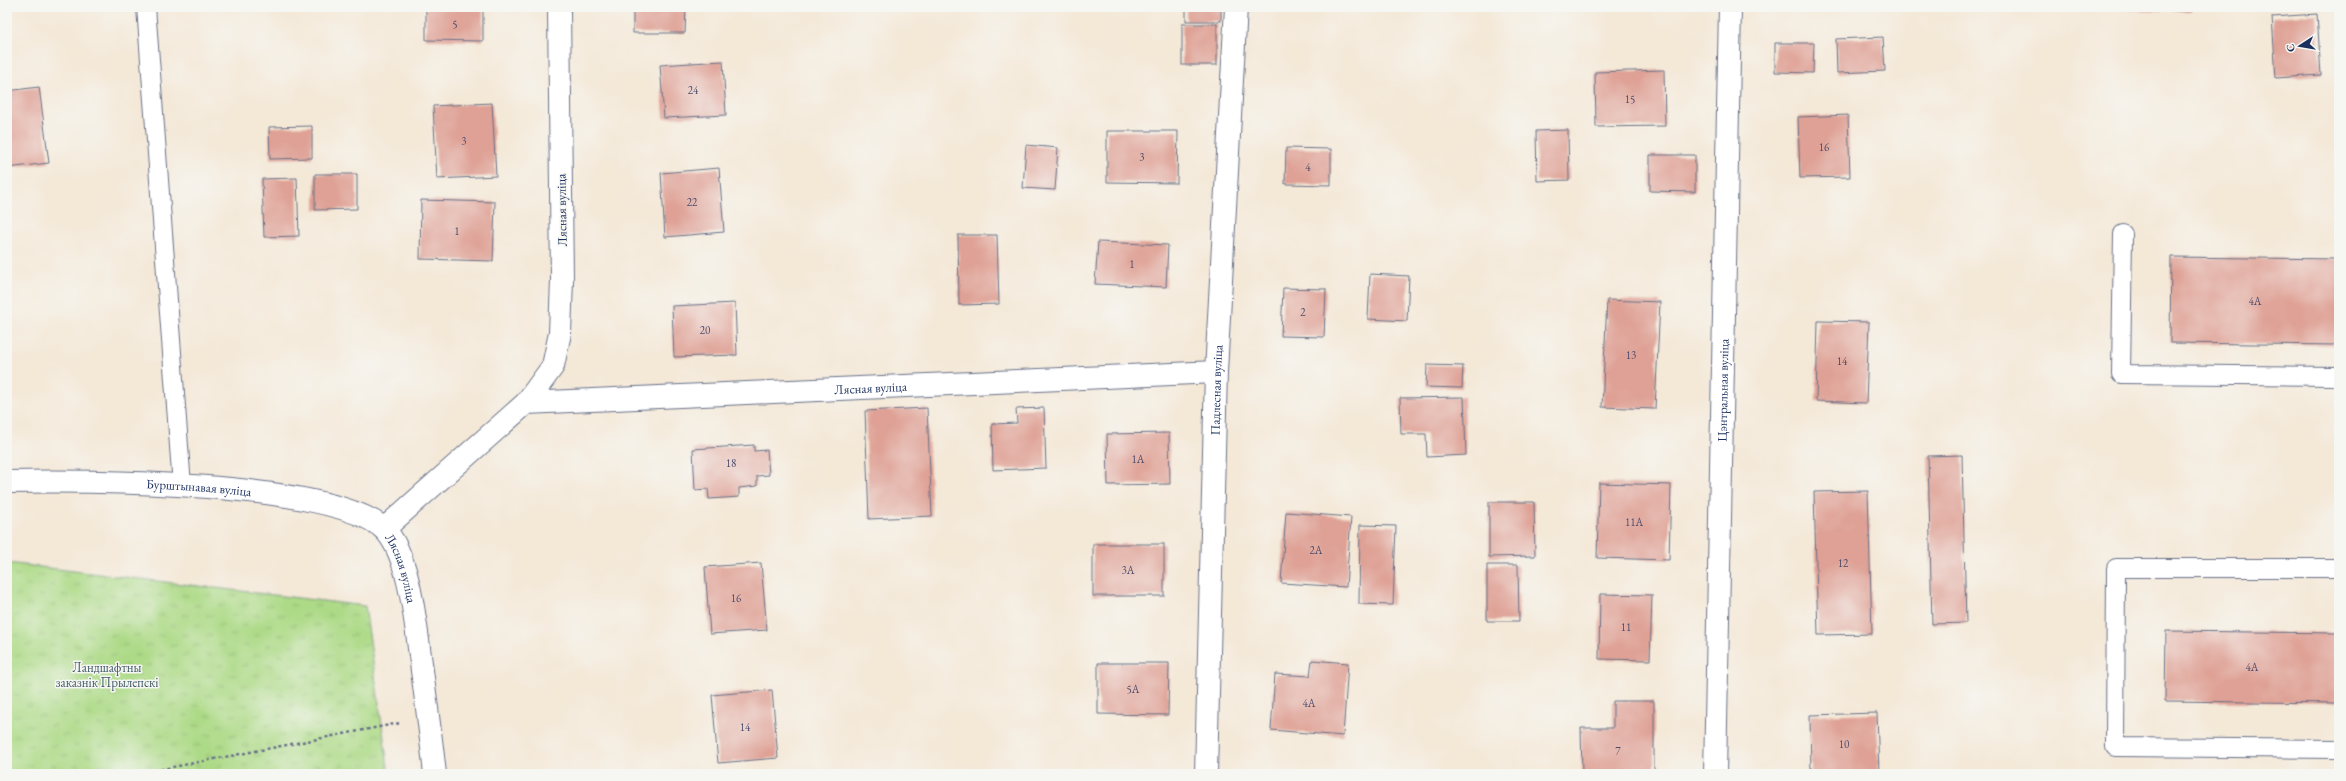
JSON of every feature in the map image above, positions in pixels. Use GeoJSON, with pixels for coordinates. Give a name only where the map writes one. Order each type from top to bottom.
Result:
{"type":"FeatureCollection","features":[{"type":"Feature","properties":{"kind":"street","name":"Лясная вуліца"},"geometry":{"type":"LineString","coordinates":[[435,774],[410,585],[399,553],[384,529],[526,403],[553,366],[560,333],[562,280],[559,7]]}},
{"type":"Feature","properties":{"kind":"street","name":"Падлесная вуліца"},"geometry":{"type":"LineString","coordinates":[[1206,774],[1216,372],[1236,7]]}},
{"type":"Feature","properties":{"kind":"street","name":"Цэнтральная вуліца"},"geometry":{"type":"LineString","coordinates":[[1715,774],[1730,7]]}},
{"type":"Feature","properties":{"kind":"street","name":"Лясная вуліца"},"geometry":{"type":"LineString","coordinates":[[526,403],[1216,372]]}},
{"type":"Feature","properties":{"kind":"street","name":"Бурштынавая вуліца"},"geometry":{"type":"LineString","coordinates":[[7,482],[58,481],[182,486],[291,497],[331,505],[359,514],[384,529]]}},
{"type":"Feature","properties":{"kind":"lane"},"geometry":{"type":"LineString","coordinates":[[146,7],[182,486]]}},
{"type":"Feature","properties":{"kind":"lane"},"geometry":{"type":"LineString","coordinates":[[2124,234],[2121,374],[2339,376]]}},
{"type":"Feature","properties":{"kind":"lane"},"geometry":{"type":"LineString","coordinates":[[2339,568],[2116,568],[2115,747],[2339,749]]}},
{"type":"Feature","properties":{"kind":"path"},"geometry":{"type":"LineString","coordinates":[[137,774],[428,717]]}},
{"type":"Feature","properties":{"kind":"green space","name":"Ландшафтны заказнік Прылепскі"},"geometry":{"type":"Polygon","coordinates":[[[7,563],[365,606],[389,774],[7,774],[7,563]]]}},
{"type":"Feature","properties":{"kind":"building"},"geometry":{"type":"Polygon","coordinates":[[[426,7],[483,7],[483,41],[426,40],[426,7]]]}},
{"type":"Feature","properties":{"kind":"building"},"geometry":{"type":"Polygon","coordinates":[[[633,7],[686,7],[685,33],[633,33],[633,7]]]}},
{"type":"Feature","properties":{"kind":"building"},"geometry":{"type":"Polygon","coordinates":[[[1186,7],[1221,7],[1221,21],[1186,21],[1186,7]]]}},
{"type":"Feature","properties":{"kind":"building"},"geometry":{"type":"Polygon","coordinates":[[[2123,7],[2192,7],[2192,11],[2123,10],[2123,7]]]}},
{"type":"Feature","properties":{"kind":"building"},"geometry":{"type":"Polygon","coordinates":[[[2317,14],[2321,75],[2276,78],[2272,17],[2317,14]]]}},
{"type":"Feature","properties":{"kind":"building"},"geometry":{"type":"Polygon","coordinates":[[[1182,24],[1217,24],[1217,65],[1182,65],[1182,24]]]}},
{"type":"Feature","properties":{"kind":"building"},"geometry":{"type":"Polygon","coordinates":[[[1883,37],[1885,71],[1837,73],[1836,39],[1883,37]]]}},
{"type":"Feature","properties":{"kind":"building"},"geometry":{"type":"Polygon","coordinates":[[[1775,43],[1814,43],[1813,73],[1775,72],[1775,43]]]}},
{"type":"Feature","properties":{"kind":"building"},"geometry":{"type":"Polygon","coordinates":[[[723,61],[726,115],[664,118],[660,65],[723,61]]]}},
{"type":"Feature","properties":{"kind":"building"},"geometry":{"type":"Polygon","coordinates":[[[1664,70],[1665,126],[1596,127],[1595,72],[1664,70]]]}},
{"type":"Feature","properties":{"kind":"building"},"geometry":{"type":"Polygon","coordinates":[[[39,87],[49,163],[7,168],[7,91],[39,87]]]}},
{"type":"Feature","properties":{"kind":"building"},"geometry":{"type":"Polygon","coordinates":[[[492,103],[496,176],[437,179],[433,106],[492,103]]]}},
{"type":"Feature","properties":{"kind":"building"},"geometry":{"type":"Polygon","coordinates":[[[1848,115],[1850,177],[1800,178],[1798,117],[1848,115]]]}},
{"type":"Feature","properties":{"kind":"building"},"geometry":{"type":"Polygon","coordinates":[[[312,126],[312,158],[270,159],[269,127],[312,126]]]}},
{"type":"Feature","properties":{"kind":"building"},"geometry":{"type":"Polygon","coordinates":[[[1568,130],[1569,180],[1537,181],[1536,131],[1568,130]]]}},
{"type":"Feature","properties":{"kind":"building"},"geometry":{"type":"Polygon","coordinates":[[[1107,131],[1178,131],[1177,183],[1107,182],[1107,131]]]}},
{"type":"Feature","properties":{"kind":"building"},"geometry":{"type":"Polygon","coordinates":[[[1026,145],[1058,148],[1055,190],[1023,188],[1026,145]]]}},
{"type":"Feature","properties":{"kind":"building"},"geometry":{"type":"Polygon","coordinates":[[[1286,148],[1331,149],[1331,185],[1285,184],[1286,148]]]}},
{"type":"Feature","properties":{"kind":"building"},"geometry":{"type":"Polygon","coordinates":[[[1650,155],[1695,155],[1695,192],[1650,191],[1650,155]]]}},
{"type":"Feature","properties":{"kind":"building"},"geometry":{"type":"Polygon","coordinates":[[[719,168],[724,232],[665,237],[661,173],[719,168]]]}},
{"type":"Feature","properties":{"kind":"building"},"geometry":{"type":"Polygon","coordinates":[[[315,174],[357,174],[357,209],[315,210],[315,174]]]}},
{"type":"Feature","properties":{"kind":"building"},"geometry":{"type":"Polygon","coordinates":[[[297,178],[299,236],[264,237],[262,179],[297,178]]]}},
{"type":"Feature","properties":{"kind":"building"},"geometry":{"type":"Polygon","coordinates":[[[421,200],[495,202],[493,261],[420,259],[421,200]]]}},
{"type":"Feature","properties":{"kind":"building"},"geometry":{"type":"Polygon","coordinates":[[[958,235],[997,235],[999,304],[959,305],[958,235]]]}},
{"type":"Feature","properties":{"kind":"building"},"geometry":{"type":"Polygon","coordinates":[[[1098,242],[1168,245],[1166,287],[1095,284],[1098,242]]]}},
{"type":"Feature","properties":{"kind":"building"},"geometry":{"type":"Polygon","coordinates":[[[2171,257],[2339,259],[2339,345],[2170,343],[2171,257]]]}},
{"type":"Feature","properties":{"kind":"building"},"geometry":{"type":"Polygon","coordinates":[[[1370,274],[1409,276],[1407,321],[1368,319],[1370,274]]]}},
{"type":"Feature","properties":{"kind":"building"},"geometry":{"type":"Polygon","coordinates":[[[1283,288],[1326,289],[1324,337],[1281,336],[1283,288]]]}},
{"type":"Feature","properties":{"kind":"building"},"geometry":{"type":"Polygon","coordinates":[[[1607,300],[1660,302],[1655,409],[1602,407],[1607,300]]]}},
{"type":"Feature","properties":{"kind":"building"},"geometry":{"type":"Polygon","coordinates":[[[735,303],[737,355],[674,357],[672,306],[735,303]]]}},
{"type":"Feature","properties":{"kind":"building"},"geometry":{"type":"Polygon","coordinates":[[[1818,321],[1869,322],[1866,403],[1816,401],[1818,321]]]}},
{"type":"Feature","properties":{"kind":"building"},"geometry":{"type":"Polygon","coordinates":[[[1427,365],[1463,366],[1462,388],[1426,387],[1427,365]]]}},
{"type":"Feature","properties":{"kind":"building"},"geometry":{"type":"Polygon","coordinates":[[[1464,397],[1466,455],[1427,457],[1426,434],[1401,434],[1400,398],[1464,397]]]}},
{"type":"Feature","properties":{"kind":"building"},"geometry":{"type":"Polygon","coordinates":[[[927,408],[932,516],[869,519],[865,411],[927,408]]]}},
{"type":"Feature","properties":{"kind":"building"},"geometry":{"type":"Polygon","coordinates":[[[1044,408],[1046,468],[993,470],[992,424],[1017,423],[1016,409],[1044,408]]]}},
{"type":"Feature","properties":{"kind":"building"},"geometry":{"type":"Polygon","coordinates":[[[1169,433],[1170,484],[1108,485],[1107,434],[1169,433]]]}},
{"type":"Feature","properties":{"kind":"building"},"geometry":{"type":"Polygon","coordinates":[[[754,445],[754,451],[767,450],[769,475],[757,476],[757,486],[739,488],[739,497],[709,499],[708,489],[695,490],[693,449],[754,445]]]}},
{"type":"Feature","properties":{"kind":"building"},"geometry":{"type":"Polygon","coordinates":[[[1962,455],[1966,623],[1932,624],[1928,456],[1962,455]]]}},
{"type":"Feature","properties":{"kind":"building"},"geometry":{"type":"Polygon","coordinates":[[[1599,483],[1671,485],[1669,560],[1597,558],[1599,483]]]}},
{"type":"Feature","properties":{"kind":"building"},"geometry":{"type":"Polygon","coordinates":[[[1868,491],[1872,634],[1818,635],[1814,492],[1868,491]]]}},
{"type":"Feature","properties":{"kind":"building"},"geometry":{"type":"Polygon","coordinates":[[[1489,502],[1534,502],[1535,556],[1489,557],[1489,502]]]}},
{"type":"Feature","properties":{"kind":"building"},"geometry":{"type":"Polygon","coordinates":[[[1286,512],[1351,517],[1346,587],[1281,583],[1286,512]]]}},
{"type":"Feature","properties":{"kind":"building"},"geometry":{"type":"Polygon","coordinates":[[[1360,525],[1396,526],[1393,605],[1359,604],[1360,525]]]}},
{"type":"Feature","properties":{"kind":"building"},"geometry":{"type":"Polygon","coordinates":[[[1093,544],[1164,544],[1164,596],[1093,596],[1093,544]]]}},
{"type":"Feature","properties":{"kind":"building"},"geometry":{"type":"Polygon","coordinates":[[[761,563],[767,630],[710,634],[705,567],[761,563]]]}},
{"type":"Feature","properties":{"kind":"building"},"geometry":{"type":"Polygon","coordinates":[[[1487,565],[1518,565],[1519,621],[1487,621],[1487,565]]]}},
{"type":"Feature","properties":{"kind":"building"},"geometry":{"type":"Polygon","coordinates":[[[1600,594],[1652,595],[1650,660],[1599,659],[1600,594]]]}},
{"type":"Feature","properties":{"kind":"building"},"geometry":{"type":"Polygon","coordinates":[[[2166,631],[2339,633],[2339,703],[2165,701],[2166,631]]]}},
{"type":"Feature","properties":{"kind":"building"},"geometry":{"type":"Polygon","coordinates":[[[1312,660],[1348,663],[1343,736],[1271,730],[1275,674],[1310,676],[1312,660]]]}},
{"type":"Feature","properties":{"kind":"building"},"geometry":{"type":"Polygon","coordinates":[[[1098,663],[1169,663],[1168,715],[1098,714],[1098,663]]]}},
{"type":"Feature","properties":{"kind":"building"},"geometry":{"type":"Polygon","coordinates":[[[772,690],[778,758],[718,763],[712,695],[772,690]]]}},
{"type":"Feature","properties":{"kind":"building"},"geometry":{"type":"Polygon","coordinates":[[[1613,701],[1654,701],[1654,774],[1582,774],[1581,728],[1613,728],[1613,701]]]}},
{"type":"Feature","properties":{"kind":"building"},"geometry":{"type":"Polygon","coordinates":[[[1877,713],[1879,774],[1811,774],[1810,715],[1877,713]]]}}]}
